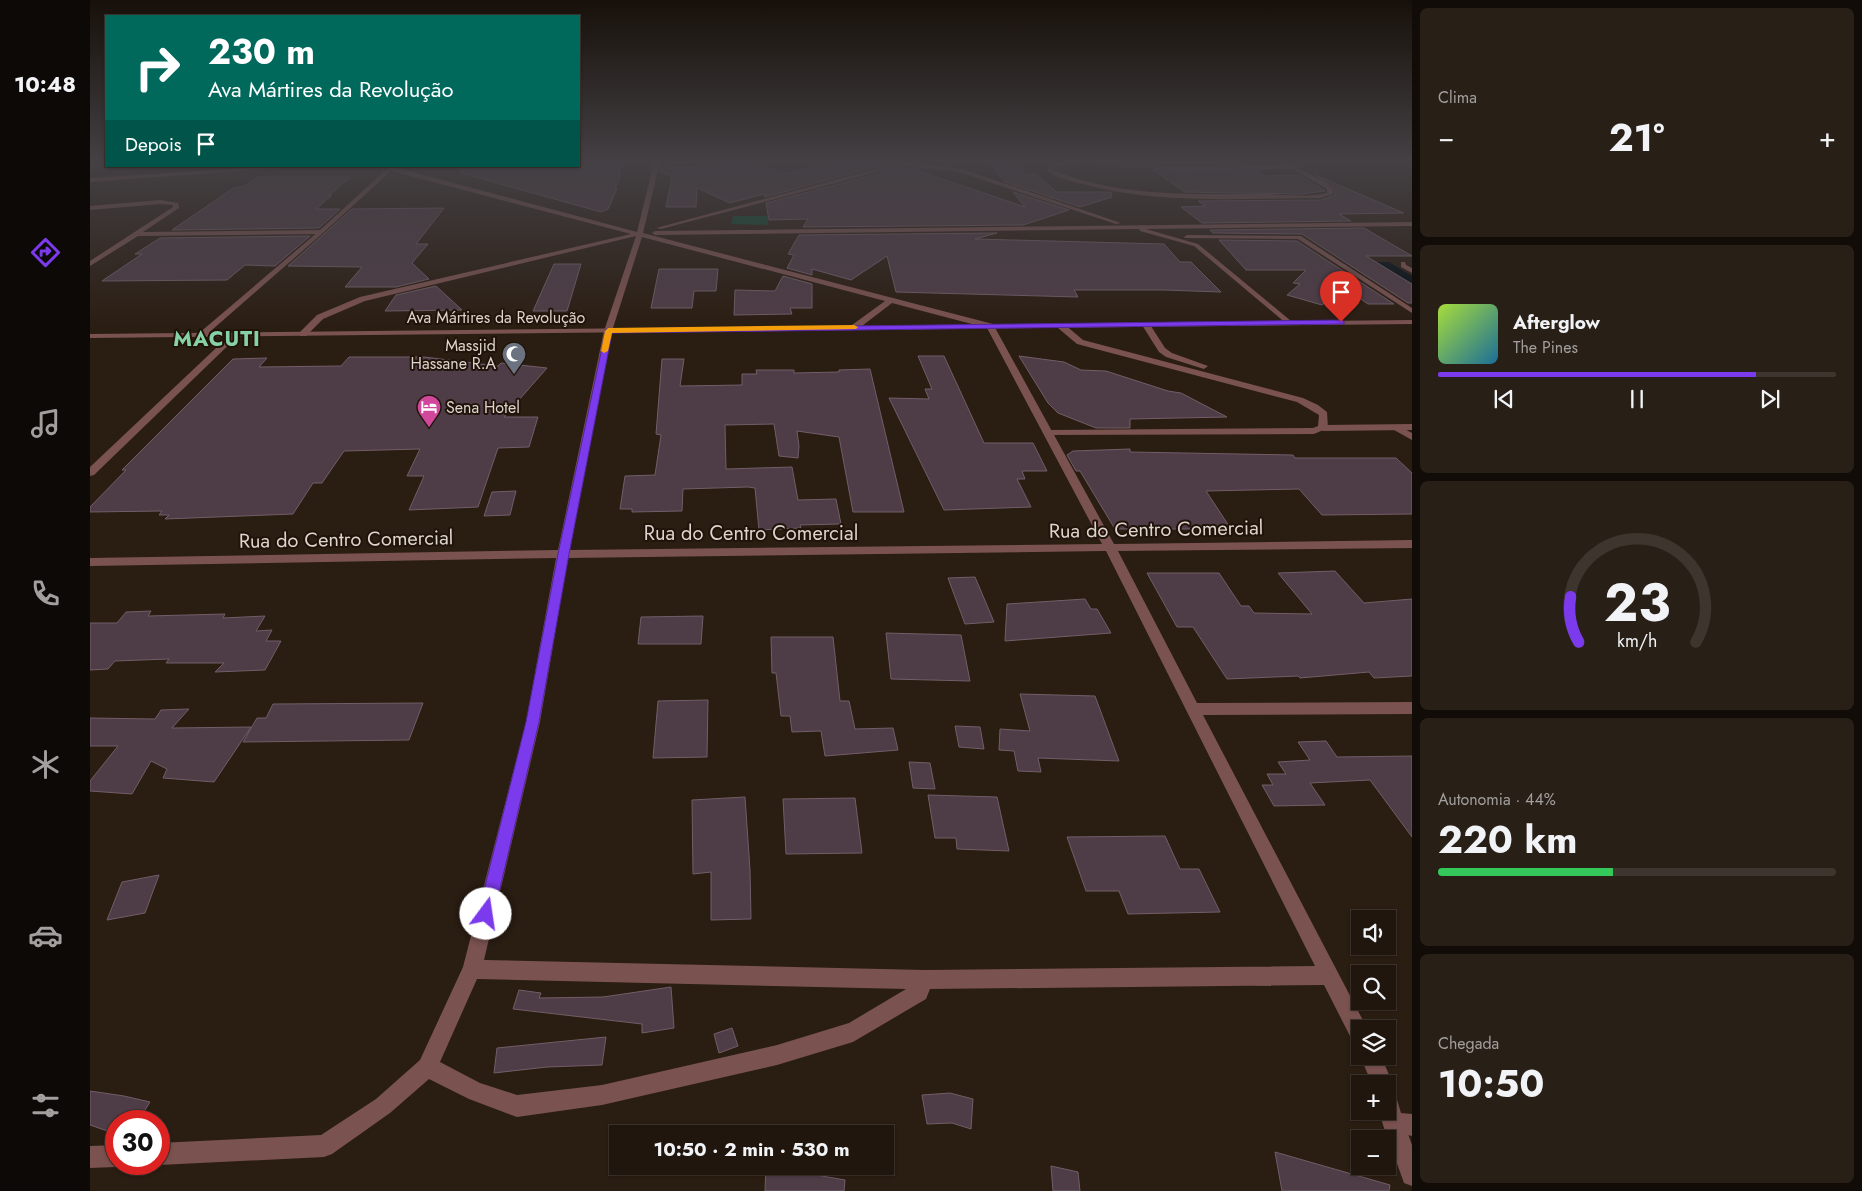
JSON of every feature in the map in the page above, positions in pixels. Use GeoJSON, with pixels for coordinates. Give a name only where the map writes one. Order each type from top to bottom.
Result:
{"type":"FeatureCollection","features":[{"type":"Feature","properties":{"kind":"street"},"geometry":{"type":"LineString","coordinates":[[90,264],[162,218]]}},
{"type":"Feature","properties":{"kind":"street"},"geometry":{"type":"LineString","coordinates":[[202,334],[337,218]]}},
{"type":"Feature","properties":{"kind":"street"},"geometry":{"type":"LineString","coordinates":[[581,218],[990,326],[1111,549],[1352,1020]]}},
{"type":"Feature","properties":{"kind":"street"},"geometry":{"type":"LineString","coordinates":[[170,1153],[324,1146],[383,1106],[427,1067],[472,969],[533,722],[563,554],[608,331],[644,218]]}},
{"type":"Feature","properties":{"kind":"street"},"geometry":{"type":"LineString","coordinates":[[304,334],[320,316],[363,299],[697,218]]}},
{"type":"Feature","properties":{"kind":"street"},"geometry":{"type":"LineString","coordinates":[[1102,218],[1196,245]]}},
{"type":"Feature","properties":{"kind":"street"},"geometry":{"type":"LineString","coordinates":[[640,233],[1412,224]]}},
{"type":"Feature","properties":{"kind":"street"},"geometry":{"type":"LineString","coordinates":[[1174,226],[1288,323]]}},
{"type":"Feature","properties":{"kind":"street"},"geometry":{"type":"LineString","coordinates":[[138,234],[321,232]]}},
{"type":"Feature","properties":{"kind":"street"},"geometry":{"type":"LineString","coordinates":[[1187,237],[1299,237],[1412,311]]}},
{"type":"Feature","properties":{"kind":"street"},"geometry":{"type":"LineString","coordinates":[[1412,263],[1402,264],[1412,270]]}},
{"type":"Feature","properties":{"kind":"street"},"geometry":{"type":"LineString","coordinates":[[855,327],[891,300]]}},
{"type":"Feature","properties":{"kind":"street","name":"Ava Mártires da Revolução"},"geometry":{"type":"LineString","coordinates":[[90,336],[1412,322]]}},
{"type":"Feature","properties":{"kind":"street"},"geometry":{"type":"LineString","coordinates":[[1146,324],[1162,350],[1169,355],[1258,382],[1279,394]]}},
{"type":"Feature","properties":{"kind":"street"},"geometry":{"type":"LineString","coordinates":[[1062,326],[1080,342],[1300,400],[1315,407],[1324,414],[1323,428]]}},
{"type":"Feature","properties":{"kind":"street"},"geometry":{"type":"LineString","coordinates":[[90,473],[236,334]]}},
{"type":"Feature","properties":{"kind":"street"},"geometry":{"type":"LineString","coordinates":[[1049,433],[1314,431],[1323,428],[1412,427]]}},
{"type":"Feature","properties":{"kind":"street"},"geometry":{"type":"LineString","coordinates":[[1397,428],[1412,437]]}},
{"type":"Feature","properties":{"kind":"street","name":"Rua do Centro Comercial"},"geometry":{"type":"LineString","coordinates":[[90,562],[563,554],[1412,544]]}},
{"type":"Feature","properties":{"kind":"street"},"geometry":{"type":"LineString","coordinates":[[1194,709],[1412,708]]}},
{"type":"Feature","properties":{"kind":"street"},"geometry":{"type":"LineString","coordinates":[[472,969],[925,980],[1330,975]]}},
{"type":"Feature","properties":{"kind":"street"},"geometry":{"type":"LineString","coordinates":[[427,1067],[476,1092],[517,1106],[602,1096],[777,1055],[853,1032],[919,992],[925,980]]}},
{"type":"Feature","properties":{"kind":"street"},"geometry":{"type":"LineString","coordinates":[[1402,1123],[1412,1175]]}},
{"type":"Feature","properties":{"kind":"street"},"geometry":{"type":"LineString","coordinates":[[91,1160],[105,1158]]}},
{"type":"Feature","properties":{"kind":"green space"},"geometry":{"type":"Polygon","coordinates":[[[733,218],[768,218],[768,225],[731,224],[733,218]]]}},
{"type":"Feature","properties":{"kind":"shaded area"},"geometry":{"type":"Polygon","coordinates":[[[1376,262],[1389,262],[1412,276],[1412,283],[1405,283],[1398,276],[1376,262]]]}},
{"type":"Feature","properties":{"kind":"building"},"geometry":{"type":"Polygon","coordinates":[[[190,218],[331,218],[319,228],[172,230],[190,218]]]}},
{"type":"Feature","properties":{"kind":"building"},"geometry":{"type":"Polygon","coordinates":[[[342,218],[437,218],[416,244],[428,244],[412,263],[429,279],[396,287],[345,287],[362,267],[288,266],[342,218]]]}},
{"type":"Feature","properties":{"kind":"building"},"geometry":{"type":"Polygon","coordinates":[[[769,218],[1046,218],[1023,225],[803,227],[808,219],[769,220],[769,218]]]}},
{"type":"Feature","properties":{"kind":"building"},"geometry":{"type":"Polygon","coordinates":[[[1195,218],[1345,218],[1351,221],[1202,223],[1195,218]]]}},
{"type":"Feature","properties":{"kind":"building"},"geometry":{"type":"Polygon","coordinates":[[[1364,228],[1412,256],[1366,256],[1412,284],[1412,303],[1408,303],[1302,234],[1213,233],[1210,230],[1364,228]]]}},
{"type":"Feature","properties":{"kind":"building"},"geometry":{"type":"Polygon","coordinates":[[[997,233],[975,239],[1164,244],[1180,262],[1191,262],[1221,292],[1074,290],[1078,297],[896,292],[887,256],[851,280],[812,269],[812,275],[787,268],[794,255],[788,254],[799,235],[997,233]]]}},
{"type":"Feature","properties":{"kind":"building"},"geometry":{"type":"Polygon","coordinates":[[[310,236],[275,266],[245,265],[227,280],[102,281],[142,254],[135,254],[160,238],[310,236]]]}},
{"type":"Feature","properties":{"kind":"building"},"geometry":{"type":"Polygon","coordinates":[[[1219,240],[1297,241],[1394,304],[1368,304],[1343,287],[1322,305],[1287,295],[1300,284],[1293,283],[1306,270],[1246,270],[1219,240]]]}},
{"type":"Feature","properties":{"kind":"building"},"geometry":{"type":"Polygon","coordinates":[[[554,264],[581,264],[567,311],[533,311],[554,264]]]}},
{"type":"Feature","properties":{"kind":"building"},"geometry":{"type":"Polygon","coordinates":[[[659,269],[718,269],[716,291],[694,291],[692,308],[651,308],[659,269]]]}},
{"type":"Feature","properties":{"kind":"building"},"geometry":{"type":"Polygon","coordinates":[[[783,276],[812,284],[812,308],[790,308],[792,314],[734,315],[735,290],[775,291],[783,276]]]}},
{"type":"Feature","properties":{"kind":"building"},"geometry":{"type":"Polygon","coordinates":[[[436,286],[462,310],[385,311],[396,295],[436,286]]]}},
{"type":"Feature","properties":{"kind":"building"},"geometry":{"type":"Polygon","coordinates":[[[918,356],[944,356],[984,443],[1033,443],[1047,471],[1022,471],[1025,479],[1017,479],[1031,507],[944,510],[889,398],[929,399],[925,389],[932,389],[918,356]]]}},
{"type":"Feature","properties":{"kind":"building"},"geometry":{"type":"Polygon","coordinates":[[[1019,356],[1064,362],[1081,370],[1106,371],[1168,391],[1181,393],[1227,417],[1130,419],[1130,428],[1096,428],[1058,413],[1048,403],[1019,356]]]}},
{"type":"Feature","properties":{"kind":"building"},"geometry":{"type":"Polygon","coordinates":[[[349,357],[424,357],[498,366],[501,363],[547,368],[504,417],[538,417],[529,447],[498,448],[478,507],[409,510],[424,476],[407,476],[420,449],[344,451],[322,483],[313,483],[293,514],[165,519],[169,515],[159,515],[162,511],[90,512],[90,507],[126,470],[122,470],[233,359],[267,358],[259,367],[341,366],[349,357]]]}},
{"type":"Feature","properties":{"kind":"building"},"geometry":{"type":"Polygon","coordinates":[[[662,359],[684,359],[680,386],[742,385],[742,374],[757,374],[756,370],[794,370],[794,373],[870,369],[904,512],[853,512],[839,437],[797,431],[798,458],[779,456],[774,424],[725,425],[726,469],[792,467],[798,500],[836,499],[841,524],[800,525],[801,528],[759,530],[755,488],[748,487],[683,489],[682,511],[632,512],[632,509],[620,509],[625,476],[655,475],[661,435],[656,434],[662,359]]]}},
{"type":"Feature","properties":{"kind":"building"},"geometry":{"type":"Polygon","coordinates":[[[1130,449],[1130,452],[1293,455],[1295,458],[1396,458],[1412,473],[1412,514],[1322,515],[1299,489],[1206,491],[1231,529],[1115,529],[1080,471],[1076,471],[1067,455],[1073,451],[1130,449]]]}},
{"type":"Feature","properties":{"kind":"building"},"geometry":{"type":"Polygon","coordinates":[[[516,491],[510,515],[484,516],[492,492],[516,491]]]}},
{"type":"Feature","properties":{"kind":"building"},"geometry":{"type":"Polygon","coordinates":[[[1335,571],[1364,603],[1412,599],[1412,676],[1374,678],[1369,672],[1300,678],[1298,676],[1227,679],[1193,627],[1177,627],[1147,573],[1219,573],[1241,606],[1249,606],[1254,613],[1312,614],[1278,573],[1335,571]]]}},
{"type":"Feature","properties":{"kind":"building"},"geometry":{"type":"Polygon","coordinates":[[[975,577],[994,622],[965,624],[948,578],[975,577]]]}},
{"type":"Feature","properties":{"kind":"building"},"geometry":{"type":"Polygon","coordinates":[[[1085,599],[1091,609],[1097,609],[1111,633],[1005,641],[1007,604],[1085,599]]]}},
{"type":"Feature","properties":{"kind":"building"},"geometry":{"type":"Polygon","coordinates":[[[151,611],[148,616],[225,614],[223,618],[265,616],[256,631],[272,630],[266,641],[281,641],[265,670],[215,672],[224,663],[166,663],[169,659],[115,661],[108,669],[90,670],[90,623],[117,623],[126,612],[151,611]]]}},
{"type":"Feature","properties":{"kind":"building"},"geometry":{"type":"Polygon","coordinates":[[[703,616],[701,644],[638,644],[641,617],[703,616]]]}},
{"type":"Feature","properties":{"kind":"building"},"geometry":{"type":"Polygon","coordinates":[[[886,633],[961,635],[970,681],[891,679],[886,633]]]}},
{"type":"Feature","properties":{"kind":"building"},"geometry":{"type":"Polygon","coordinates":[[[771,637],[833,637],[840,701],[849,701],[855,729],[893,728],[898,750],[825,756],[821,731],[792,732],[790,716],[781,716],[776,673],[772,673],[771,637]]]}},
{"type":"Feature","properties":{"kind":"building"},"geometry":{"type":"Polygon","coordinates":[[[1020,694],[1095,696],[1119,761],[1038,758],[1041,772],[1018,771],[1014,751],[999,750],[1000,729],[1030,731],[1020,694]]]}},
{"type":"Feature","properties":{"kind":"building"},"geometry":{"type":"Polygon","coordinates":[[[708,700],[707,757],[653,758],[658,701],[708,700]]]}},
{"type":"Feature","properties":{"kind":"building"},"geometry":{"type":"Polygon","coordinates":[[[423,703],[409,740],[243,742],[257,718],[266,718],[273,704],[423,703]]]}},
{"type":"Feature","properties":{"kind":"building"},"geometry":{"type":"Polygon","coordinates":[[[189,709],[172,728],[251,727],[214,782],[163,778],[167,769],[151,761],[132,794],[90,791],[90,781],[118,746],[90,746],[90,718],[155,719],[161,710],[189,709]]]}},
{"type":"Feature","properties":{"kind":"building"},"geometry":{"type":"Polygon","coordinates":[[[955,726],[980,727],[984,749],[959,747],[955,726]]]}},
{"type":"Feature","properties":{"kind":"building"},"geometry":{"type":"Polygon","coordinates":[[[1326,741],[1337,757],[1412,756],[1412,837],[1370,780],[1310,783],[1325,805],[1274,806],[1262,785],[1273,785],[1267,774],[1286,774],[1278,762],[1310,760],[1298,742],[1326,741]]]}},
{"type":"Feature","properties":{"kind":"building"},"geometry":{"type":"Polygon","coordinates":[[[909,762],[930,763],[935,789],[913,788],[909,762]]]}},
{"type":"Feature","properties":{"kind":"building"},"geometry":{"type":"Polygon","coordinates":[[[928,795],[997,797],[1009,851],[957,849],[956,838],[935,838],[928,795]]]}},
{"type":"Feature","properties":{"kind":"building"},"geometry":{"type":"Polygon","coordinates":[[[745,797],[751,919],[711,920],[711,872],[693,874],[692,800],[745,797]]]}},
{"type":"Feature","properties":{"kind":"building"},"geometry":{"type":"Polygon","coordinates":[[[855,798],[862,853],[786,854],[783,799],[855,798]]]}},
{"type":"Feature","properties":{"kind":"building"},"geometry":{"type":"Polygon","coordinates":[[[1165,836],[1180,869],[1199,869],[1220,912],[1128,914],[1119,891],[1086,891],[1067,837],[1165,836]]]}},
{"type":"Feature","properties":{"kind":"building"},"geometry":{"type":"Polygon","coordinates":[[[159,875],[145,913],[107,920],[122,882],[159,875]]]}},
{"type":"Feature","properties":{"kind":"building"},"geometry":{"type":"Polygon","coordinates":[[[671,987],[674,1028],[642,1033],[642,1024],[513,1009],[519,990],[541,993],[539,998],[603,997],[671,987]]]}},
{"type":"Feature","properties":{"kind":"building"},"geometry":{"type":"Polygon","coordinates":[[[732,1028],[738,1046],[719,1053],[714,1034],[732,1028]]]}},
{"type":"Feature","properties":{"kind":"building"},"geometry":{"type":"Polygon","coordinates":[[[606,1037],[602,1065],[547,1067],[494,1073],[497,1048],[606,1037]]]}},
{"type":"Feature","properties":{"kind":"building"},"geometry":{"type":"Polygon","coordinates":[[[90,1091],[150,1102],[145,1110],[105,1110],[105,1130],[90,1125],[90,1091]]]}},
{"type":"Feature","properties":{"kind":"building"},"geometry":{"type":"Polygon","coordinates":[[[950,1093],[973,1099],[971,1129],[952,1123],[927,1124],[922,1095],[950,1093]]]}},
{"type":"Feature","properties":{"kind":"building"},"geometry":{"type":"Polygon","coordinates":[[[1275,1152],[1390,1185],[1389,1191],[1282,1191],[1275,1152]]]}},
{"type":"Feature","properties":{"kind":"building"},"geometry":{"type":"Polygon","coordinates":[[[1051,1166],[1078,1172],[1080,1191],[1053,1191],[1051,1166]]]}},
{"type":"Feature","properties":{"kind":"building"},"geometry":{"type":"Polygon","coordinates":[[[766,1175],[816,1175],[845,1180],[844,1191],[765,1191],[766,1175]]]}},
{"type":"Feature","properties":{"kind":"slow traffic"},"geometry":{"type":"LineString","coordinates":[[604,351],[608,331],[854,327]]}},
{"type":"Feature","properties":{"kind":"place","name":"Massjid Hassane R.A"},"geometry":{"type":"Point","coordinates":[514,375]}},
{"type":"Feature","properties":{"kind":"place","name":"Sena Hotel"},"geometry":{"type":"Point","coordinates":[429,428]}},
{"type":"Feature","properties":{"kind":"district","name":"MACUTI"},"geometry":{"type":"Point","coordinates":[217,339]}},
{"type":"Feature","properties":{"kind":"route"},"geometry":{"type":"LineString","coordinates":[[486,914],[533,722],[563,554],[608,331],[1341,322]]}}]}
